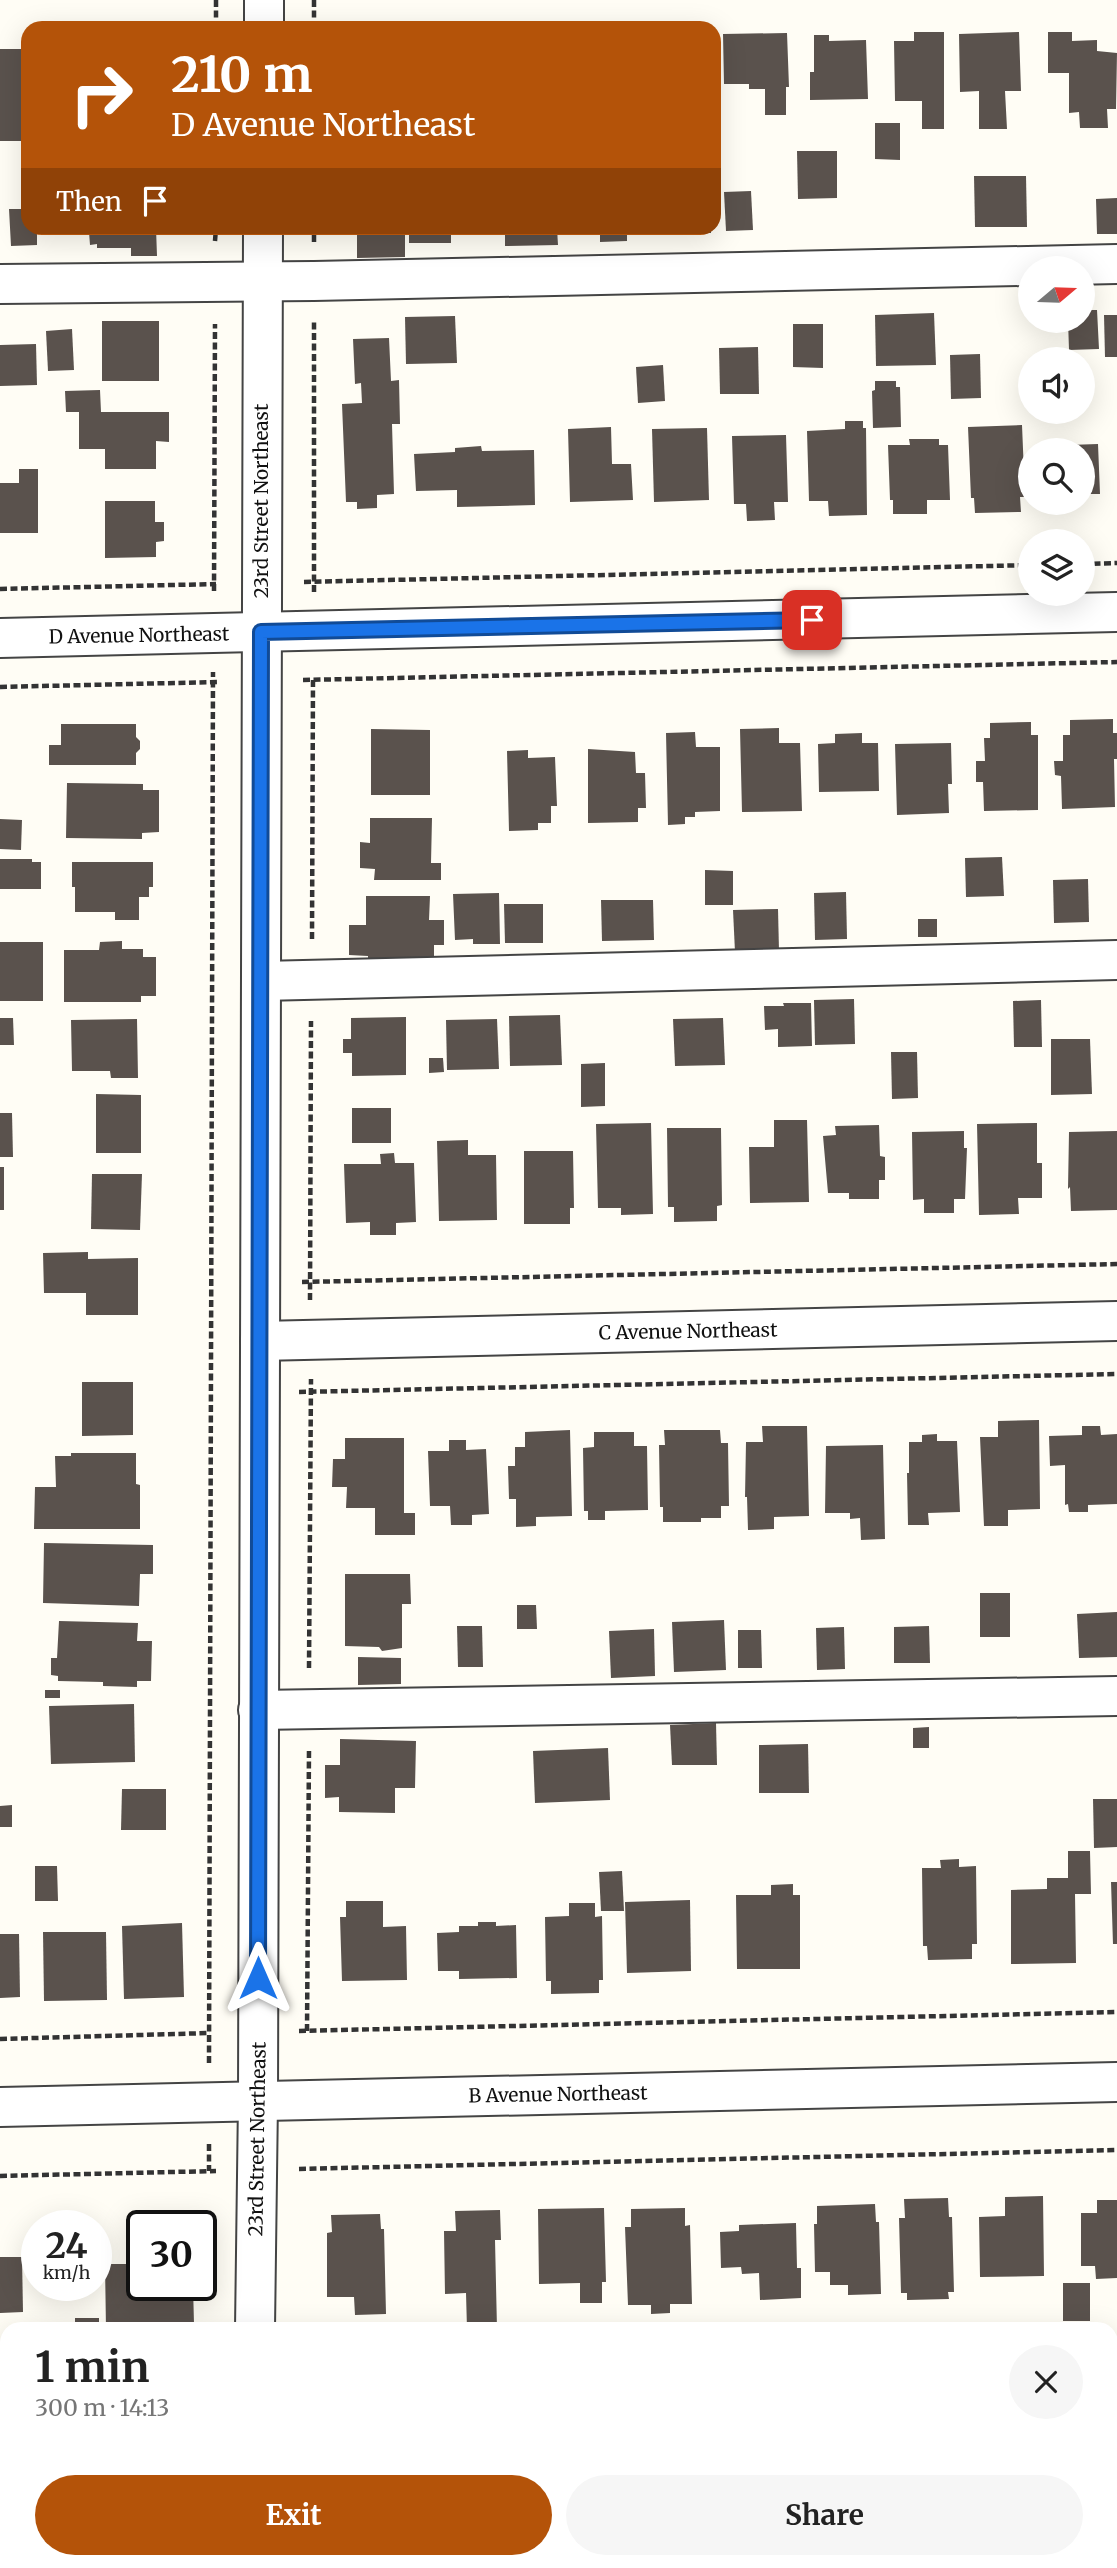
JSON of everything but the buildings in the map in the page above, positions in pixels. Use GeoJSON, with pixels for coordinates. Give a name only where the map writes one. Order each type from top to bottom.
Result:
{"type":"FeatureCollection","features":[{"type":"Feature","properties":{"kind":"street"},"geometry":{"type":"LineString","coordinates":[[264,0],[264,21]]}},
{"type":"Feature","properties":{"kind":"street","name":"23rd Street Northeast"},"geometry":{"type":"LineString","coordinates":[[255,2322],[262,981],[262,235]]}},
{"type":"Feature","properties":{"kind":"street"},"geometry":{"type":"LineString","coordinates":[[0,284],[215,283],[1117,264]]}},
{"type":"Feature","properties":{"kind":"street","name":"D Avenue Northeast"},"geometry":{"type":"LineString","coordinates":[[0,638],[1117,612]]}},
{"type":"Feature","properties":{"kind":"street"},"geometry":{"type":"LineString","coordinates":[[262,981],[1117,960]]}},
{"type":"Feature","properties":{"kind":"street","name":"C Avenue Northeast"},"geometry":{"type":"LineString","coordinates":[[260,1341],[1117,1321]]}},
{"type":"Feature","properties":{"kind":"street"},"geometry":{"type":"LineString","coordinates":[[258,1710],[1117,1696]]}},
{"type":"Feature","properties":{"kind":"street","name":"B Avenue Northeast"},"geometry":{"type":"LineString","coordinates":[[0,2107],[1117,2082]]}},
{"type":"Feature","properties":{"kind":"path"},"geometry":{"type":"LineString","coordinates":[[216,0],[216,21]]}},
{"type":"Feature","properties":{"kind":"path"},"geometry":{"type":"LineString","coordinates":[[314,0],[314,21]]}},
{"type":"Feature","properties":{"kind":"path"},"geometry":{"type":"LineString","coordinates":[[214,595],[216,235]]}},
{"type":"Feature","properties":{"kind":"path"},"geometry":{"type":"LineString","coordinates":[[314,235],[314,601]]}},
{"type":"Feature","properties":{"kind":"path"},"geometry":{"type":"LineString","coordinates":[[1095,564],[1117,563]]}},
{"type":"Feature","properties":{"kind":"path"},"geometry":{"type":"LineString","coordinates":[[293,582],[1018,565]]}},
{"type":"Feature","properties":{"kind":"path"},"geometry":{"type":"LineString","coordinates":[[0,589],[223,584]]}},
{"type":"Feature","properties":{"kind":"path"},"geometry":{"type":"LineString","coordinates":[[294,680],[1117,663]]}},
{"type":"Feature","properties":{"kind":"path"},"geometry":{"type":"LineString","coordinates":[[208,2067],[213,669]]}},
{"type":"Feature","properties":{"kind":"path"},"geometry":{"type":"LineString","coordinates":[[0,687],[226,682]]}},
{"type":"Feature","properties":{"kind":"path"},"geometry":{"type":"LineString","coordinates":[[299,1282],[1117,1264]]}},
{"type":"Feature","properties":{"kind":"path"},"geometry":{"type":"LineString","coordinates":[[259,1393],[1117,1374]]}},
{"type":"Feature","properties":{"kind":"path"},"geometry":{"type":"LineString","coordinates":[[294,2031],[1117,2012]]}},
{"type":"Feature","properties":{"kind":"path"},"geometry":{"type":"LineString","coordinates":[[0,2039],[219,2033]]}},
{"type":"Feature","properties":{"kind":"path"},"geometry":{"type":"LineString","coordinates":[[209,2138],[209,2171]]}},
{"type":"Feature","properties":{"kind":"path"},"geometry":{"type":"LineString","coordinates":[[291,2169],[1117,2150]]}},
{"type":"Feature","properties":{"kind":"path"},"geometry":{"type":"LineString","coordinates":[[0,2176],[222,2171]]}},
{"type":"Feature","properties":{"kind":"route"},"geometry":{"type":"LineString","coordinates":[[258,1978],[261,632],[812,620]]}}]}
